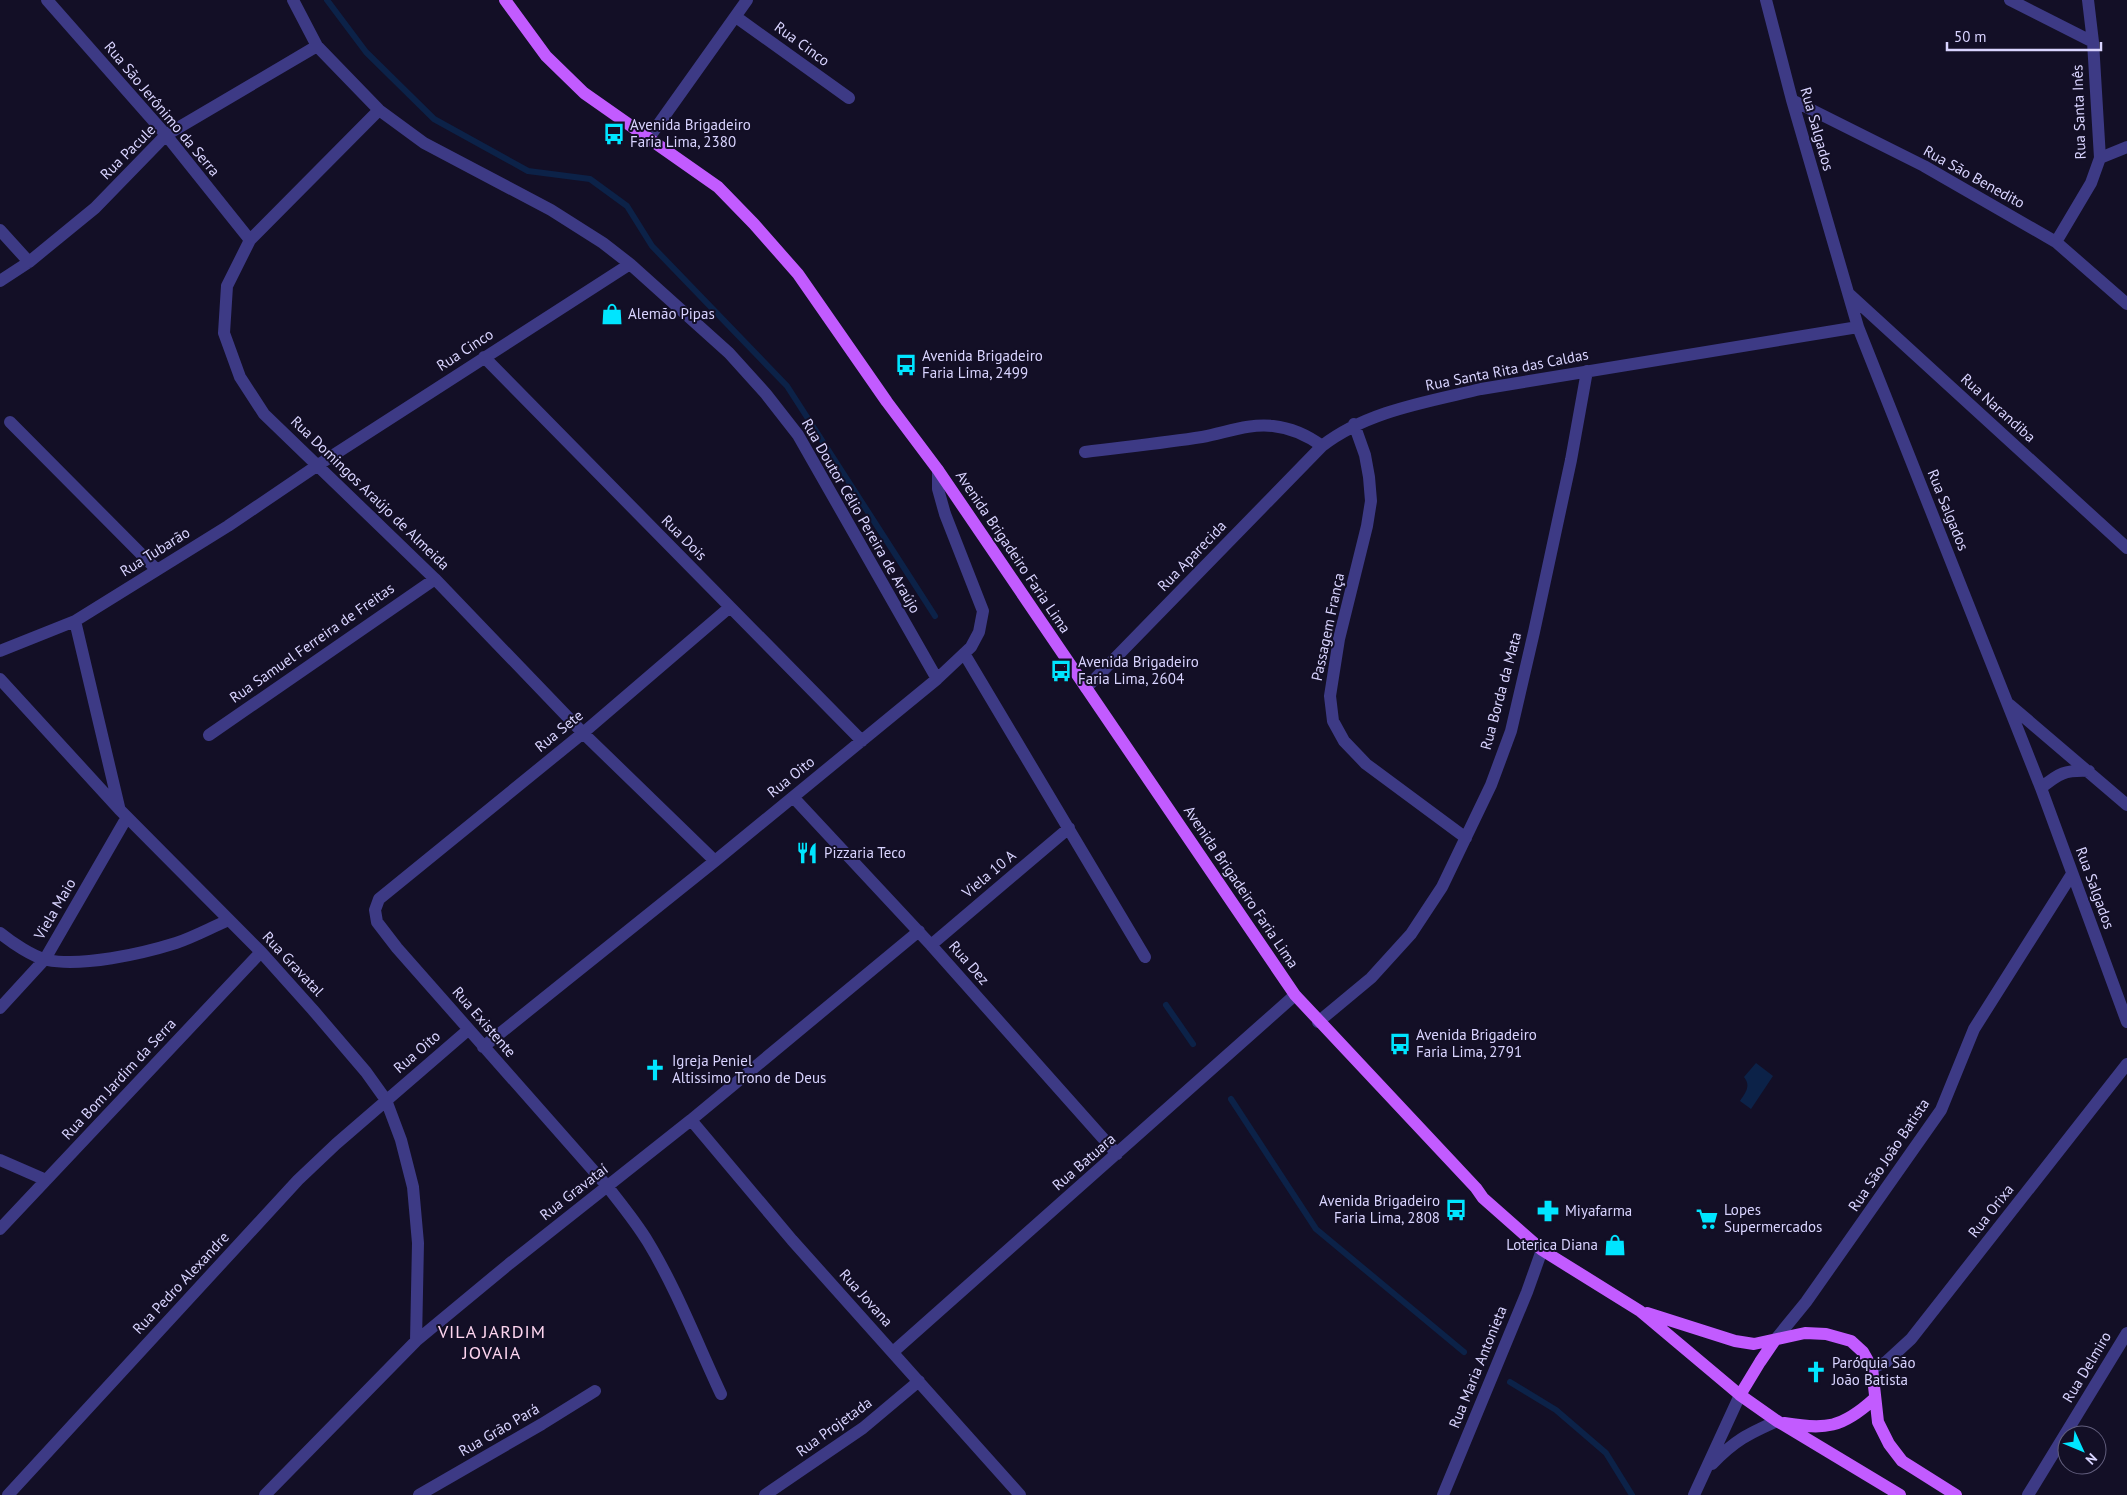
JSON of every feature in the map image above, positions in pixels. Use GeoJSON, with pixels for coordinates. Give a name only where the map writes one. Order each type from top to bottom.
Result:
{"type":"FeatureCollection","features":[{"type":"Feature","properties":{"kind":"main road","name":"Avenida Brigadeiro Faria Lima"},"geometry":{"type":"LineString","coordinates":[[505,0],[552,62],[584,93],[718,187],[798,274],[887,402],[938,470],[1296,995],[1318,1022],[1476,1188],[1483,1198],[1542,1250],[1640,1311],[1740,1395],[1777,1421],[1900,1495]]}},
{"type":"Feature","properties":{"kind":"main road","name":"Avenida Brigadeiro Faria Lima"},"geometry":{"type":"LineString","coordinates":[[1640,1311],[1735,1341],[1754,1344],[1805,1333],[1826,1334],[1851,1341],[1863,1352],[1872,1368]]}},
{"type":"Feature","properties":{"kind":"main road"},"geometry":{"type":"LineString","coordinates":[[1740,1395],[1776,1340]]}},
{"type":"Feature","properties":{"kind":"main road"},"geometry":{"type":"LineString","coordinates":[[1872,1368],[1878,1422],[1889,1444],[1902,1462],[1956,1495]]}},
{"type":"Feature","properties":{"kind":"main road"},"geometry":{"type":"LineString","coordinates":[[1777,1421],[1805,1426],[1828,1427],[1846,1421],[1858,1414],[1874,1399]]}},
{"type":"Feature","properties":{"kind":"street","name":"Rua São Jerônimo da Serra"},"geometry":{"type":"LineString","coordinates":[[47,0],[166,135],[250,240]]}},
{"type":"Feature","properties":{"kind":"street","name":"Rua Doutor Célio Pereira de Araújo"},"geometry":{"type":"LineString","coordinates":[[293,0],[317,46],[380,110],[424,143],[551,210],[603,243],[630,264],[729,353],[766,394],[798,436],[937,679]]}},
{"type":"Feature","properties":{"kind":"street"},"geometry":{"type":"LineString","coordinates":[[648,139],[747,0]]}},
{"type":"Feature","properties":{"kind":"street","name":"Rua Salgados"},"geometry":{"type":"LineString","coordinates":[[1766,0],[1792,100],[1858,327],[2041,788],[2127,1022]]}},
{"type":"Feature","properties":{"kind":"street"},"geometry":{"type":"LineString","coordinates":[[2010,0],[2093,42]]}},
{"type":"Feature","properties":{"kind":"street","name":"Rua Santa Inês"},"geometry":{"type":"LineString","coordinates":[[2056,242],[2091,183],[2100,158],[2093,42],[2088,0]]}},
{"type":"Feature","properties":{"kind":"street","name":"Rua Cinco"},"geometry":{"type":"LineString","coordinates":[[736,17],[849,98]]}},
{"type":"Feature","properties":{"kind":"street","name":"Rua Pacule"},"geometry":{"type":"LineString","coordinates":[[0,281],[29,262],[95,208],[166,135],[317,46]]}},
{"type":"Feature","properties":{"kind":"street","name":"Rua São Benedito"},"geometry":{"type":"LineString","coordinates":[[1792,100],[1924,166],[2056,242],[2127,304]]}},
{"type":"Feature","properties":{"kind":"street","name":"Rua Domingos Araújo de Almeida"},"geometry":{"type":"LineString","coordinates":[[380,110],[250,240],[227,286],[224,333],[240,377],[264,414],[434,579],[583,733],[715,861]]}},
{"type":"Feature","properties":{"kind":"street"},"geometry":{"type":"LineString","coordinates":[[2100,158],[2127,147]]}},
{"type":"Feature","properties":{"kind":"street"},"geometry":{"type":"LineString","coordinates":[[0,230],[29,262]]}},
{"type":"Feature","properties":{"kind":"street","name":"Rua Cinco"},"geometry":{"type":"LineString","coordinates":[[318,465],[630,264]]}},
{"type":"Feature","properties":{"kind":"street","name":"Rua Narandiba"},"geometry":{"type":"LineString","coordinates":[[1847,292],[2127,548]]}},
{"type":"Feature","properties":{"kind":"street","name":"Rua Santa Rita das Caldas"},"geometry":{"type":"LineString","coordinates":[[1322,446],[1354,424],[1423,402],[1481,389],[1858,327]]}},
{"type":"Feature","properties":{"kind":"street","name":"Rua Dois"},"geometry":{"type":"LineString","coordinates":[[484,357],[862,741]]}},
{"type":"Feature","properties":{"kind":"street","name":"Rua Borda da Mata"},"geometry":{"type":"LineString","coordinates":[[1318,1022],[1371,978],[1411,934],[1442,887],[1491,784],[1511,731],[1569,470],[1587,371]]}},
{"type":"Feature","properties":{"kind":"street"},"geometry":{"type":"LineString","coordinates":[[10,422],[157,570]]}},
{"type":"Feature","properties":{"kind":"street","name":"Passagem França"},"geometry":{"type":"LineString","coordinates":[[1354,424],[1365,455],[1371,501],[1367,526],[1339,639],[1330,696],[1333,721],[1344,741],[1366,764],[1466,838]]}},
{"type":"Feature","properties":{"kind":"street"},"geometry":{"type":"LineString","coordinates":[[1085,452],[1166,442],[1251,427],[1271,426],[1289,428],[1307,435],[1322,446]]}},
{"type":"Feature","properties":{"kind":"street","name":"Rua Aparecida"},"geometry":{"type":"LineString","coordinates":[[1086,688],[1322,446]]}},
{"type":"Feature","properties":{"kind":"street","name":"Rua Tubarão"},"geometry":{"type":"LineString","coordinates":[[0,651],[75,621],[228,526],[318,465]]}},
{"type":"Feature","properties":{"kind":"street","name":"Rua Oito"},"geometry":{"type":"LineString","coordinates":[[483,1047],[715,861],[965,655],[979,632],[984,611],[945,514],[938,489],[938,470]]}},
{"type":"Feature","properties":{"kind":"street","name":"Rua Samuel Ferreira de Freitas"},"geometry":{"type":"LineString","coordinates":[[209,735],[434,579]]}},
{"type":"Feature","properties":{"kind":"street","name":"Rua Sete"},"geometry":{"type":"LineString","coordinates":[[406,876],[583,733],[730,607]]}},
{"type":"Feature","properties":{"kind":"street"},"geometry":{"type":"LineString","coordinates":[[75,621],[123,813]]}},
{"type":"Feature","properties":{"kind":"street"},"geometry":{"type":"LineString","coordinates":[[965,655],[1145,957]]}},
{"type":"Feature","properties":{"kind":"street","name":"Rua Gravatal"},"geometry":{"type":"LineString","coordinates":[[0,679],[123,813],[261,952],[366,1072],[386,1100],[401,1140],[412,1187],[418,1243],[416,1341]]}},
{"type":"Feature","properties":{"kind":"street"},"geometry":{"type":"LineString","coordinates":[[2008,703],[2127,805]]}},
{"type":"Feature","properties":{"kind":"street"},"geometry":{"type":"LineString","coordinates":[[2041,788],[2062,773],[2070,770],[2089,771]]}},
{"type":"Feature","properties":{"kind":"street","name":"Rua Dez"},"geometry":{"type":"LineString","coordinates":[[793,797],[932,945],[1117,1154]]}},
{"type":"Feature","properties":{"kind":"street","name":"Viela Maio"},"geometry":{"type":"LineString","coordinates":[[0,1008],[45,959],[123,813]]}},
{"type":"Feature","properties":{"kind":"street","name":"Viela 10 A"},"geometry":{"type":"LineString","coordinates":[[932,945],[1069,828]]}},
{"type":"Feature","properties":{"kind":"street","name":"Rua São João Batista"},"geometry":{"type":"LineString","coordinates":[[1776,1340],[1806,1302],[1941,1110],[1974,1029],[2072,874]]}},
{"type":"Feature","properties":{"kind":"street","name":"Rua Existente"},"geometry":{"type":"LineString","coordinates":[[406,876],[379,899],[374,910],[377,922],[468,1030],[607,1186],[648,1242],[721,1394]]}},
{"type":"Feature","properties":{"kind":"street"},"geometry":{"type":"LineString","coordinates":[[0,933],[10,941],[45,959],[71,963],[120,956],[176,942],[229,920]]}},
{"type":"Feature","properties":{"kind":"street","name":"Rua Gravataí"},"geometry":{"type":"LineString","coordinates":[[265,1495],[416,1341],[691,1120],[919,931]]}},
{"type":"Feature","properties":{"kind":"street","name":"Rua Bom Jardim da Serra"},"geometry":{"type":"LineString","coordinates":[[0,1229],[261,952]]}},
{"type":"Feature","properties":{"kind":"street","name":"Rua Batuara"},"geometry":{"type":"LineString","coordinates":[[893,1352],[1296,995]]}},
{"type":"Feature","properties":{"kind":"street","name":"Rua Oito"},"geometry":{"type":"LineString","coordinates":[[386,1100],[468,1030]]}},
{"type":"Feature","properties":{"kind":"street","name":"Rua Orixa"},"geometry":{"type":"LineString","coordinates":[[1872,1368],[1886,1362],[1911,1339],[2127,1064]]}},
{"type":"Feature","properties":{"kind":"street","name":"Rua Pedro Alexandre"},"geometry":{"type":"LineString","coordinates":[[8,1495],[298,1180],[386,1100]]}},
{"type":"Feature","properties":{"kind":"street","name":"Rua Jovana"},"geometry":{"type":"LineString","coordinates":[[691,1120],[792,1240],[1020,1495]]}},
{"type":"Feature","properties":{"kind":"street"},"geometry":{"type":"LineString","coordinates":[[0,1160],[46,1180]]}},
{"type":"Feature","properties":{"kind":"street","name":"Rua Maria Antonieta"},"geometry":{"type":"LineString","coordinates":[[1443,1495],[1527,1292],[1542,1250]]}},
{"type":"Feature","properties":{"kind":"street","name":"Rua Delmiro"},"geometry":{"type":"LineString","coordinates":[[2028,1495],[2127,1334]]}},
{"type":"Feature","properties":{"kind":"street","name":"Rua Projetada"},"geometry":{"type":"LineString","coordinates":[[765,1495],[863,1428],[919,1381]]}},
{"type":"Feature","properties":{"kind":"street","name":"Rua Grão Pará"},"geometry":{"type":"LineString","coordinates":[[419,1495],[595,1391]]}},
{"type":"Feature","properties":{"kind":"street"},"geometry":{"type":"LineString","coordinates":[[1694,1495],[1740,1395]]}},
{"type":"Feature","properties":{"kind":"street"},"geometry":{"type":"LineString","coordinates":[[1707,1469],[1730,1446],[1750,1433],[1777,1421]]}},
{"type":"Feature","properties":{"kind":"water"},"geometry":{"type":"Polygon","coordinates":[[[1756,1063],[1773,1076],[1751,1109],[1740,1101],[1746,1092],[1747,1086],[1744,1077],[1756,1063]]]}},
{"type":"Feature","properties":{"kind":"waterway"},"geometry":{"type":"LineString","coordinates":[[327,0],[366,52],[434,119],[528,171],[590,179],[627,206],[652,246],[787,386],[935,616]]}},
{"type":"Feature","properties":{"kind":"waterway"},"geometry":{"type":"LineString","coordinates":[[1166,1005],[1193,1044]]}},
{"type":"Feature","properties":{"kind":"waterway"},"geometry":{"type":"LineString","coordinates":[[1231,1099],[1316,1229],[1464,1352]]}},
{"type":"Feature","properties":{"kind":"waterway"},"geometry":{"type":"LineString","coordinates":[[1510,1382],[1556,1410],[1606,1453],[1632,1495]]}},
{"type":"Feature","properties":{"kind":"place","name":"Avenida Brigadeiro Faria Lima, 2380"},"geometry":{"type":"Point","coordinates":[614,134]}},
{"type":"Feature","properties":{"kind":"place","name":"Alemão Pipas"},"geometry":{"type":"Point","coordinates":[612,314]}},
{"type":"Feature","properties":{"kind":"place","name":"Avenida Brigadeiro Faria Lima, 2499"},"geometry":{"type":"Point","coordinates":[906,365]}},
{"type":"Feature","properties":{"kind":"place","name":"Avenida Brigadeiro Faria Lima, 2604"},"geometry":{"type":"Point","coordinates":[1061,671]}},
{"type":"Feature","properties":{"kind":"place","name":"Pizzaria Teco"},"geometry":{"type":"Point","coordinates":[807,853]}},
{"type":"Feature","properties":{"kind":"place","name":"Avenida Brigadeiro Faria Lima, 2791"},"geometry":{"type":"Point","coordinates":[1400,1044]}},
{"type":"Feature","properties":{"kind":"place","name":"Igreja Peniel Altissimo Trono de Deus"},"geometry":{"type":"Point","coordinates":[655,1070]}},
{"type":"Feature","properties":{"kind":"place","name":"Avenida Brigadeiro Faria Lima, 2808"},"geometry":{"type":"Point","coordinates":[1456,1210]}},
{"type":"Feature","properties":{"kind":"place","name":"Miyafarma"},"geometry":{"type":"Point","coordinates":[1548,1211]}},
{"type":"Feature","properties":{"kind":"place","name":"Lopes Supermercados"},"geometry":{"type":"Point","coordinates":[1707,1219]}},
{"type":"Feature","properties":{"kind":"place","name":"Loterica Diana"},"geometry":{"type":"Point","coordinates":[1615,1245]}},
{"type":"Feature","properties":{"kind":"place","name":"Paróquia São João Batista"},"geometry":{"type":"Point","coordinates":[1816,1372]}},
{"type":"Feature","properties":{"kind":"district","name":"VILA JARDIM JOVAIA"},"geometry":{"type":"Point","coordinates":[492,1342]}}]}
